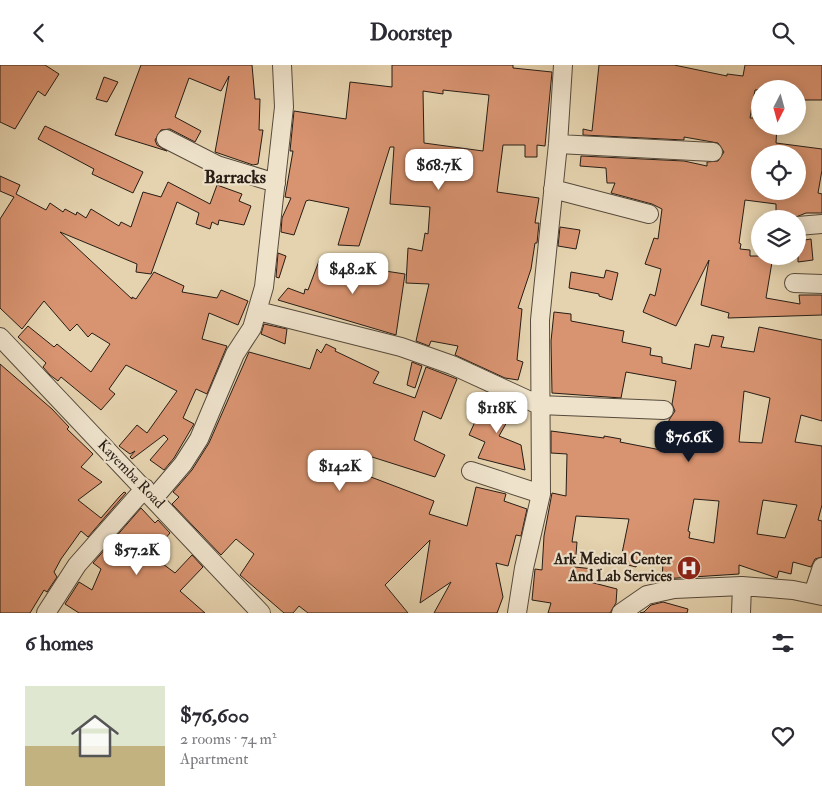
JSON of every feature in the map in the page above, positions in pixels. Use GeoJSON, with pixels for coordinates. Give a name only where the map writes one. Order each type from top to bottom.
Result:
{"type":"FeatureCollection","features":[{"type":"Feature","properties":{"kind":"street"},"geometry":{"type":"LineString","coordinates":[[46,613],[77,565],[149,493],[182,465],[199,439],[222,379],[252,328],[264,287],[276,183],[284,107],[282,65]]}},
{"type":"Feature","properties":{"kind":"street"},"geometry":{"type":"LineString","coordinates":[[517,613],[524,567],[541,494],[540,320],[558,144],[562,65]]}},
{"type":"Feature","properties":{"kind":"street"},"geometry":{"type":"LineString","coordinates":[[166,139],[217,165],[276,183]]}},
{"type":"Feature","properties":{"kind":"street"},"geometry":{"type":"LineString","coordinates":[[558,144],[713,152]]}},
{"type":"Feature","properties":{"kind":"street"},"geometry":{"type":"LineString","coordinates":[[553,189],[649,215]]}},
{"type":"Feature","properties":{"kind":"street"},"geometry":{"type":"LineString","coordinates":[[806,226],[822,225]]}},
{"type":"Feature","properties":{"kind":"street"},"geometry":{"type":"LineString","coordinates":[[794,283],[822,284]]}},
{"type":"Feature","properties":{"kind":"street"},"geometry":{"type":"LineString","coordinates":[[258,311],[402,347],[452,365],[539,405],[664,410]]}},
{"type":"Feature","properties":{"kind":"street","name":"Kayemba Road"},"geometry":{"type":"LineString","coordinates":[[0,337],[261,613]]}},
{"type":"Feature","properties":{"kind":"street"},"geometry":{"type":"LineString","coordinates":[[471,471],[541,494]]}},
{"type":"Feature","properties":{"kind":"street"},"geometry":{"type":"LineString","coordinates":[[621,613],[648,595],[674,589],[742,586],[793,590],[817,595],[822,567]]}},
{"type":"Feature","properties":{"kind":"street"},"geometry":{"type":"LineString","coordinates":[[741,613],[742,586]]}},
{"type":"Feature","properties":{"kind":"building"},"geometry":{"type":"Polygon","coordinates":[[[0,65],[45,65],[59,74],[45,96],[38,91],[15,129],[0,122],[0,65]]]}},
{"type":"Feature","properties":{"kind":"building"},"geometry":{"type":"Polygon","coordinates":[[[141,65],[252,65],[255,99],[260,99],[259,130],[263,130],[258,164],[253,165],[215,152],[229,76],[221,91],[189,78],[175,117],[201,131],[195,142],[170,129],[161,130],[155,140],[157,145],[167,151],[115,135],[141,65]]]}},
{"type":"Feature","properties":{"kind":"building"},"geometry":{"type":"Polygon","coordinates":[[[392,65],[513,65],[513,68],[552,72],[545,146],[537,145],[537,157],[525,157],[525,145],[503,145],[497,192],[539,198],[535,223],[539,223],[537,243],[535,243],[531,269],[518,308],[522,309],[517,360],[523,362],[518,380],[505,378],[455,355],[458,346],[431,341],[429,346],[416,341],[429,284],[406,283],[408,248],[422,251],[425,233],[428,234],[430,207],[390,204],[394,147],[390,147],[359,246],[338,245],[349,208],[309,200],[306,201],[294,235],[281,232],[282,218],[291,198],[285,197],[293,151],[290,151],[294,111],[346,119],[350,82],[392,87],[392,65]],[[443,90],[443,94],[423,91],[424,143],[483,151],[489,95],[443,90]]]}},
{"type":"Feature","properties":{"kind":"building"},"geometry":{"type":"Polygon","coordinates":[[[599,65],[674,65],[727,76],[727,74],[743,76],[745,65],[822,65],[822,100],[806,100],[806,80],[751,80],[750,118],[751,135],[776,135],[776,143],[791,145],[751,145],[751,200],[806,200],[806,147],[822,149],[822,170],[818,193],[822,194],[822,213],[806,213],[806,210],[776,210],[776,204],[745,200],[739,243],[741,244],[740,249],[750,250],[751,265],[772,265],[766,298],[800,304],[799,295],[822,295],[822,315],[728,318],[729,313],[701,305],[709,260],[676,326],[643,312],[650,294],[655,296],[661,269],[645,264],[654,238],[658,239],[662,209],[652,204],[611,193],[615,183],[607,183],[606,168],[580,166],[581,156],[684,161],[707,166],[707,162],[718,161],[724,152],[718,143],[684,137],[684,140],[583,135],[583,129],[592,131],[599,65]]]}},
{"type":"Feature","properties":{"kind":"building"},"geometry":{"type":"Polygon","coordinates":[[[104,77],[118,82],[107,102],[96,99],[104,77]]]}},
{"type":"Feature","properties":{"kind":"building"},"geometry":{"type":"Polygon","coordinates":[[[45,126],[143,172],[133,193],[92,174],[94,169],[38,139],[45,126]]]}},
{"type":"Feature","properties":{"kind":"building"},"geometry":{"type":"Polygon","coordinates":[[[0,176],[20,185],[16,194],[46,210],[50,203],[63,212],[65,209],[76,215],[77,212],[86,218],[91,209],[119,226],[121,222],[131,227],[143,192],[161,197],[168,182],[210,204],[217,185],[242,194],[239,201],[251,206],[244,225],[219,220],[218,225],[212,222],[210,229],[196,224],[199,213],[177,202],[151,274],[136,272],[137,264],[60,232],[132,299],[132,297],[136,299],[154,272],[184,286],[182,292],[217,298],[221,290],[248,301],[238,325],[209,313],[202,339],[227,346],[207,394],[196,389],[183,418],[194,424],[174,458],[164,470],[150,460],[168,439],[164,435],[132,459],[130,457],[135,451],[130,454],[119,446],[137,425],[147,433],[177,391],[126,365],[109,389],[115,394],[101,410],[61,377],[58,381],[50,375],[43,367],[46,363],[18,337],[28,326],[54,347],[57,344],[91,372],[110,344],[92,333],[88,337],[77,324],[70,331],[44,301],[22,329],[0,308],[0,219],[14,197],[0,191],[0,176]]]}},
{"type":"Feature","properties":{"kind":"building"},"geometry":{"type":"Polygon","coordinates":[[[560,227],[580,230],[576,249],[558,246],[560,227]]]}},
{"type":"Feature","properties":{"kind":"building"},"geometry":{"type":"Polygon","coordinates":[[[811,239],[813,260],[806,261],[806,240],[811,239]]]}},
{"type":"Feature","properties":{"kind":"building"},"geometry":{"type":"Polygon","coordinates":[[[278,253],[286,256],[279,278],[276,277],[278,253]]]}},
{"type":"Feature","properties":{"kind":"building"},"geometry":{"type":"Polygon","coordinates":[[[319,261],[405,274],[396,335],[278,300],[288,288],[304,294],[305,289],[308,290],[319,261]]]}},
{"type":"Feature","properties":{"kind":"building"},"geometry":{"type":"Polygon","coordinates":[[[606,270],[618,273],[612,300],[599,296],[599,294],[569,288],[571,272],[604,278],[606,270]]]}},
{"type":"Feature","properties":{"kind":"building"},"geometry":{"type":"Polygon","coordinates":[[[554,312],[571,314],[571,321],[624,331],[622,342],[651,348],[650,355],[662,357],[662,363],[691,369],[695,344],[709,347],[712,335],[724,337],[721,347],[754,352],[759,327],[822,340],[822,421],[801,415],[795,442],[822,446],[822,505],[818,520],[822,521],[822,557],[815,559],[811,567],[793,562],[791,574],[779,571],[777,578],[739,565],[739,574],[662,579],[663,563],[638,559],[636,567],[620,563],[629,519],[576,516],[572,542],[577,542],[575,567],[593,569],[590,582],[617,589],[616,603],[610,613],[548,613],[551,603],[532,600],[535,569],[542,570],[544,536],[552,493],[566,496],[567,454],[551,453],[551,431],[604,438],[604,436],[621,439],[620,442],[666,451],[669,420],[675,411],[672,404],[676,381],[626,372],[621,398],[552,393],[551,341],[554,312]],[[744,391],[739,442],[762,443],[770,398],[744,391]],[[694,499],[688,531],[690,532],[689,538],[714,543],[719,501],[694,499]],[[763,500],[757,534],[785,538],[797,505],[763,500]]]}},
{"type":"Feature","properties":{"kind":"building"},"geometry":{"type":"Polygon","coordinates":[[[264,324],[287,329],[285,344],[261,334],[264,324]]]}},
{"type":"Feature","properties":{"kind":"building"},"geometry":{"type":"Polygon","coordinates":[[[326,344],[336,349],[335,351],[379,372],[373,383],[415,398],[426,367],[457,379],[441,419],[423,411],[414,440],[445,455],[435,477],[369,456],[363,474],[434,501],[429,514],[467,526],[476,487],[506,494],[504,501],[527,509],[521,536],[516,535],[508,566],[496,563],[503,597],[497,613],[434,613],[451,582],[420,603],[430,540],[385,585],[408,613],[308,613],[299,606],[293,613],[284,613],[240,575],[254,554],[236,539],[221,555],[172,504],[179,497],[173,492],[192,470],[209,443],[249,352],[310,369],[317,349],[321,353],[326,344]]]}},
{"type":"Feature","properties":{"kind":"building"},"geometry":{"type":"Polygon","coordinates":[[[412,362],[422,366],[415,388],[407,385],[412,362]]]}},
{"type":"Feature","properties":{"kind":"building"},"geometry":{"type":"Polygon","coordinates":[[[0,364],[52,409],[69,427],[67,429],[93,454],[81,467],[102,482],[78,500],[101,518],[124,492],[126,493],[88,537],[81,531],[54,572],[57,577],[47,592],[44,590],[30,613],[0,613],[0,364]]]}},
{"type":"Feature","properties":{"kind":"building"},"geometry":{"type":"Polygon","coordinates":[[[488,393],[516,406],[499,436],[521,445],[525,470],[478,458],[485,442],[469,435],[488,393]]]}},
{"type":"Feature","properties":{"kind":"building"},"geometry":{"type":"Polygon","coordinates":[[[141,508],[155,523],[158,520],[170,533],[151,555],[175,573],[192,555],[203,567],[180,591],[205,613],[79,613],[65,604],[79,582],[92,590],[101,569],[93,563],[141,508]]]}},
{"type":"Feature","properties":{"kind":"building"},"geometry":{"type":"Polygon","coordinates":[[[663,602],[688,609],[687,613],[640,613],[644,612],[651,605],[663,602]]]}},
{"type":"Feature","properties":{"kind":"place","name":"Ark Medical Center And Lab Services"},"geometry":{"type":"Point","coordinates":[689,568]}},
{"type":"Feature","properties":{"kind":"district","name":"Barracks"},"geometry":{"type":"Point","coordinates":[235,177]}}]}
